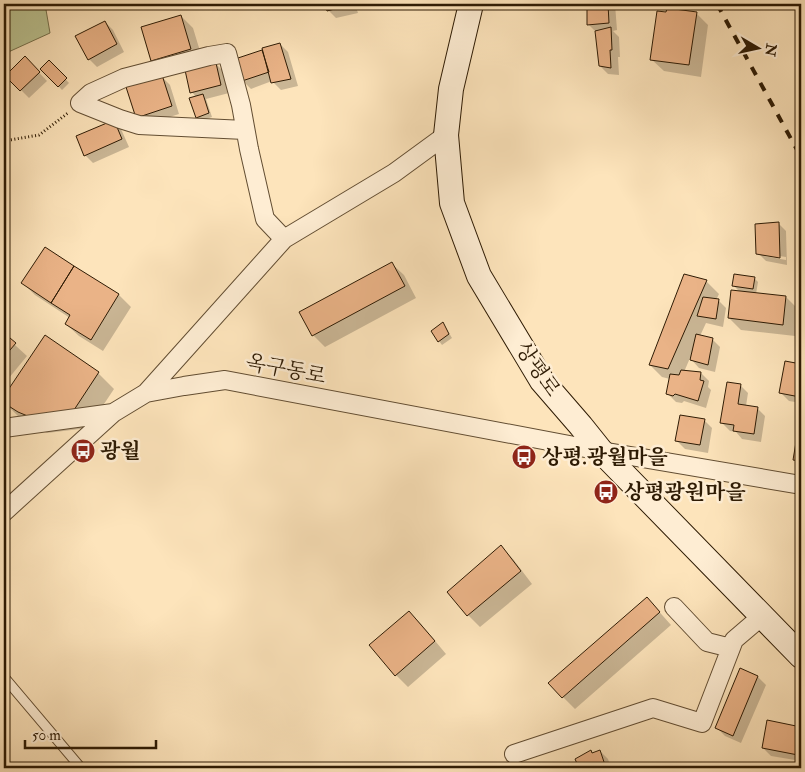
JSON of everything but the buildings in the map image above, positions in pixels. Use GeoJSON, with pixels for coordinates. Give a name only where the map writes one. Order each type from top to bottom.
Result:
{"type":"FeatureCollection","features":[{"type":"Feature","properties":{"kind":"main road","name":"상평로"},"geometry":{"type":"LineString","coordinates":[[470,4],[451,89],[446,135],[452,202],[479,276],[542,382],[601,451],[801,656]]}},
{"type":"Feature","properties":{"kind":"street"},"geometry":{"type":"LineString","coordinates":[[245,130],[140,125],[120,119],[80,102],[91,93],[124,78],[227,53],[241,105],[265,219],[284,239]]}},
{"type":"Feature","properties":{"kind":"street"},"geometry":{"type":"LineString","coordinates":[[146,394],[284,239],[394,173],[446,135]]}},
{"type":"Feature","properties":{"kind":"street","name":"옥구동로"},"geometry":{"type":"LineString","coordinates":[[4,512],[113,413],[146,394],[225,380],[601,451],[801,485]]}},
{"type":"Feature","properties":{"kind":"street"},"geometry":{"type":"LineString","coordinates":[[4,428],[113,413]]}},
{"type":"Feature","properties":{"kind":"street"},"geometry":{"type":"LineString","coordinates":[[674,606],[707,642],[731,648]]}},
{"type":"Feature","properties":{"kind":"street"},"geometry":{"type":"LineString","coordinates":[[514,754],[653,708],[702,723],[734,640],[762,616]]}},
{"type":"Feature","properties":{"kind":"lane"},"geometry":{"type":"LineString","coordinates":[[4,677],[81,768]]}},
{"type":"Feature","properties":{"kind":"path"},"geometry":{"type":"LineString","coordinates":[[4,141],[39,134],[64,117],[80,102]]}},
{"type":"Feature","properties":{"kind":"green space"},"geometry":{"type":"Polygon","coordinates":[[[4,4],[45,4],[50,33],[4,54],[4,4]]]}},
{"type":"Feature","properties":{"kind":"railway"},"geometry":{"type":"LineString","coordinates":[[717,4],[801,157]]}},
{"type":"Feature","properties":{"kind":"place","name":"광월"},"geometry":{"type":"Point","coordinates":[83,451]}},
{"type":"Feature","properties":{"kind":"place","name":"상평.광월마을"},"geometry":{"type":"Point","coordinates":[524,457]}},
{"type":"Feature","properties":{"kind":"place","name":"상평광원마을"},"geometry":{"type":"Point","coordinates":[606,492]}}]}
